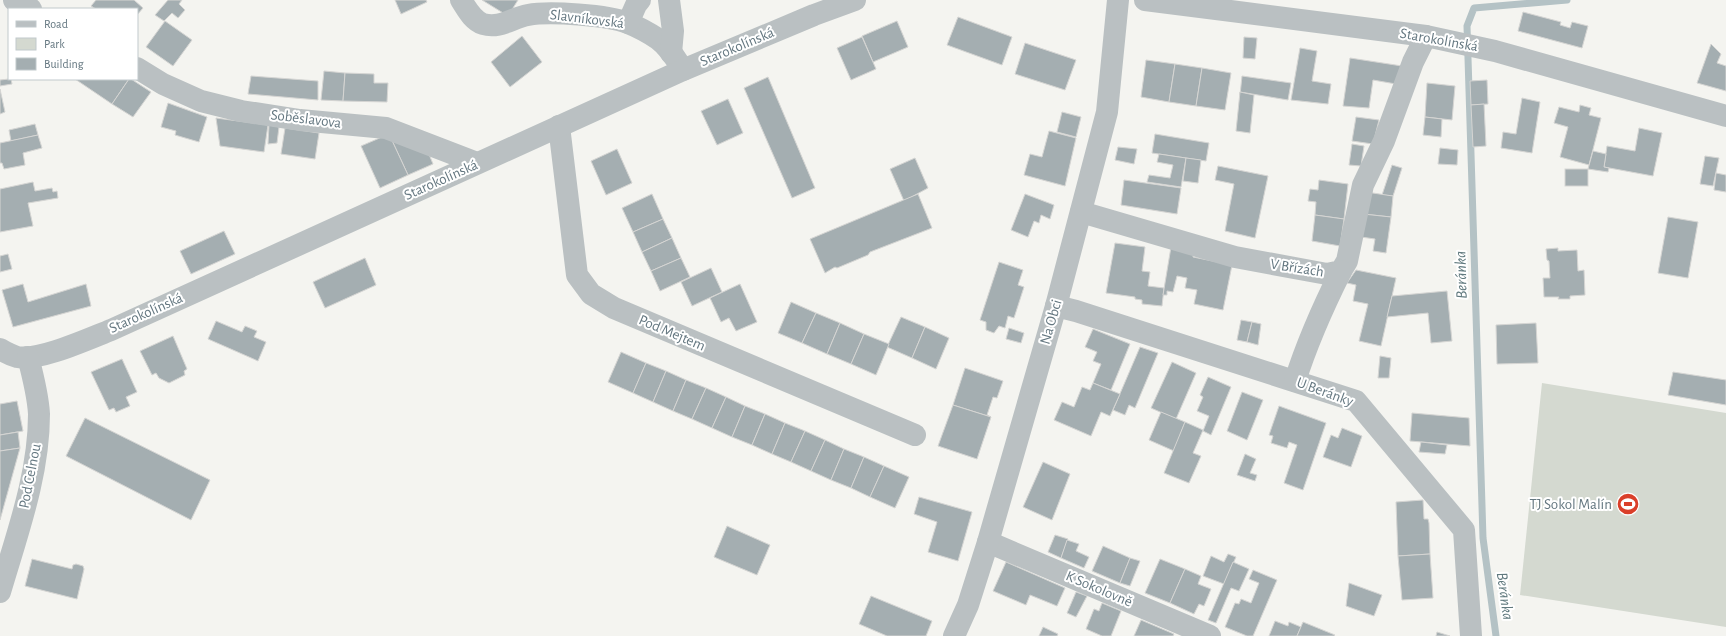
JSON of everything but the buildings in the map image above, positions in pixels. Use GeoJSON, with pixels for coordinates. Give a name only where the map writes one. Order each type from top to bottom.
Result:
{"type":"FeatureCollection","features":[{"type":"Feature","properties":{"kind":"street"},"geometry":{"type":"LineString","coordinates":[[14,0],[29,8]]}},
{"type":"Feature","properties":{"kind":"street","name":"Slavníkovská"},"geometry":{"type":"LineString","coordinates":[[460,0],[472,17],[483,24],[501,25],[527,15],[559,13],[610,19],[628,23],[658,40],[677,61]]}},
{"type":"Feature","properties":{"kind":"street"},"geometry":{"type":"LineString","coordinates":[[628,23],[636,5],[640,0]]}},
{"type":"Feature","properties":{"kind":"street"},"geometry":{"type":"LineString","coordinates":[[668,0],[677,61]]}},
{"type":"Feature","properties":{"kind":"street","name":"Starokolínská"},"geometry":{"type":"LineString","coordinates":[[28,357],[59,349],[111,330],[560,126],[677,61],[816,7],[855,0]]}},
{"type":"Feature","properties":{"kind":"street","name":"Na Obci"},"geometry":{"type":"LineString","coordinates":[[954,636],[968,604],[988,542],[1056,306],[1081,212],[1106,112],[1118,0]]}},
{"type":"Feature","properties":{"kind":"street","name":"Starokolínská"},"geometry":{"type":"LineString","coordinates":[[1160,1],[1426,36],[1482,48],[1726,116]]}},
{"type":"Feature","properties":{"kind":"street","name":"V Břízách"},"geometry":{"type":"LineString","coordinates":[[1081,212],[1235,257],[1327,274],[1341,271],[1347,261],[1363,185],[1384,141],[1413,62],[1426,36]]}},
{"type":"Feature","properties":{"kind":"street","name":"Soběslavova"},"geometry":{"type":"LineString","coordinates":[[138,69],[184,95],[201,101],[241,111],[300,120],[386,128],[477,163]]}},
{"type":"Feature","properties":{"kind":"street","name":"Pod Mejtem"},"geometry":{"type":"LineString","coordinates":[[560,126],[577,275],[591,294],[614,308],[914,435]]}},
{"type":"Feature","properties":{"kind":"street"},"geometry":{"type":"LineString","coordinates":[[1295,381],[1329,294],[1341,271]]}},
{"type":"Feature","properties":{"kind":"street","name":"U Beránky"},"geometry":{"type":"LineString","coordinates":[[1056,306],[1076,311],[1356,401],[1464,530],[1471,636]]}},
{"type":"Feature","properties":{"kind":"street"},"geometry":{"type":"LineString","coordinates":[[0,349],[17,357],[28,357]]}},
{"type":"Feature","properties":{"kind":"street","name":"Pod Celnou"},"geometry":{"type":"LineString","coordinates":[[0,592],[26,502],[35,461],[38,413],[34,379],[28,357]]}},
{"type":"Feature","properties":{"kind":"street","name":"K Sokolovně"},"geometry":{"type":"LineString","coordinates":[[988,542],[1210,636]]}},
{"type":"Feature","properties":{"kind":"green space","name":"TJ Sokol Malín"},"geometry":{"type":"Polygon","coordinates":[[[1542,383],[1726,413],[1726,627],[1520,595],[1542,383]]]}},
{"type":"Feature","properties":{"kind":"waterway","name":"Beránka"},"geometry":{"type":"LineString","coordinates":[[1496,636],[1483,538],[1467,26],[1474,8],[1567,0]]}},
{"type":"Feature","properties":{"kind":"place","name":"TJ Sokol Malín"},"geometry":{"type":"Point","coordinates":[1628,504]}}]}
